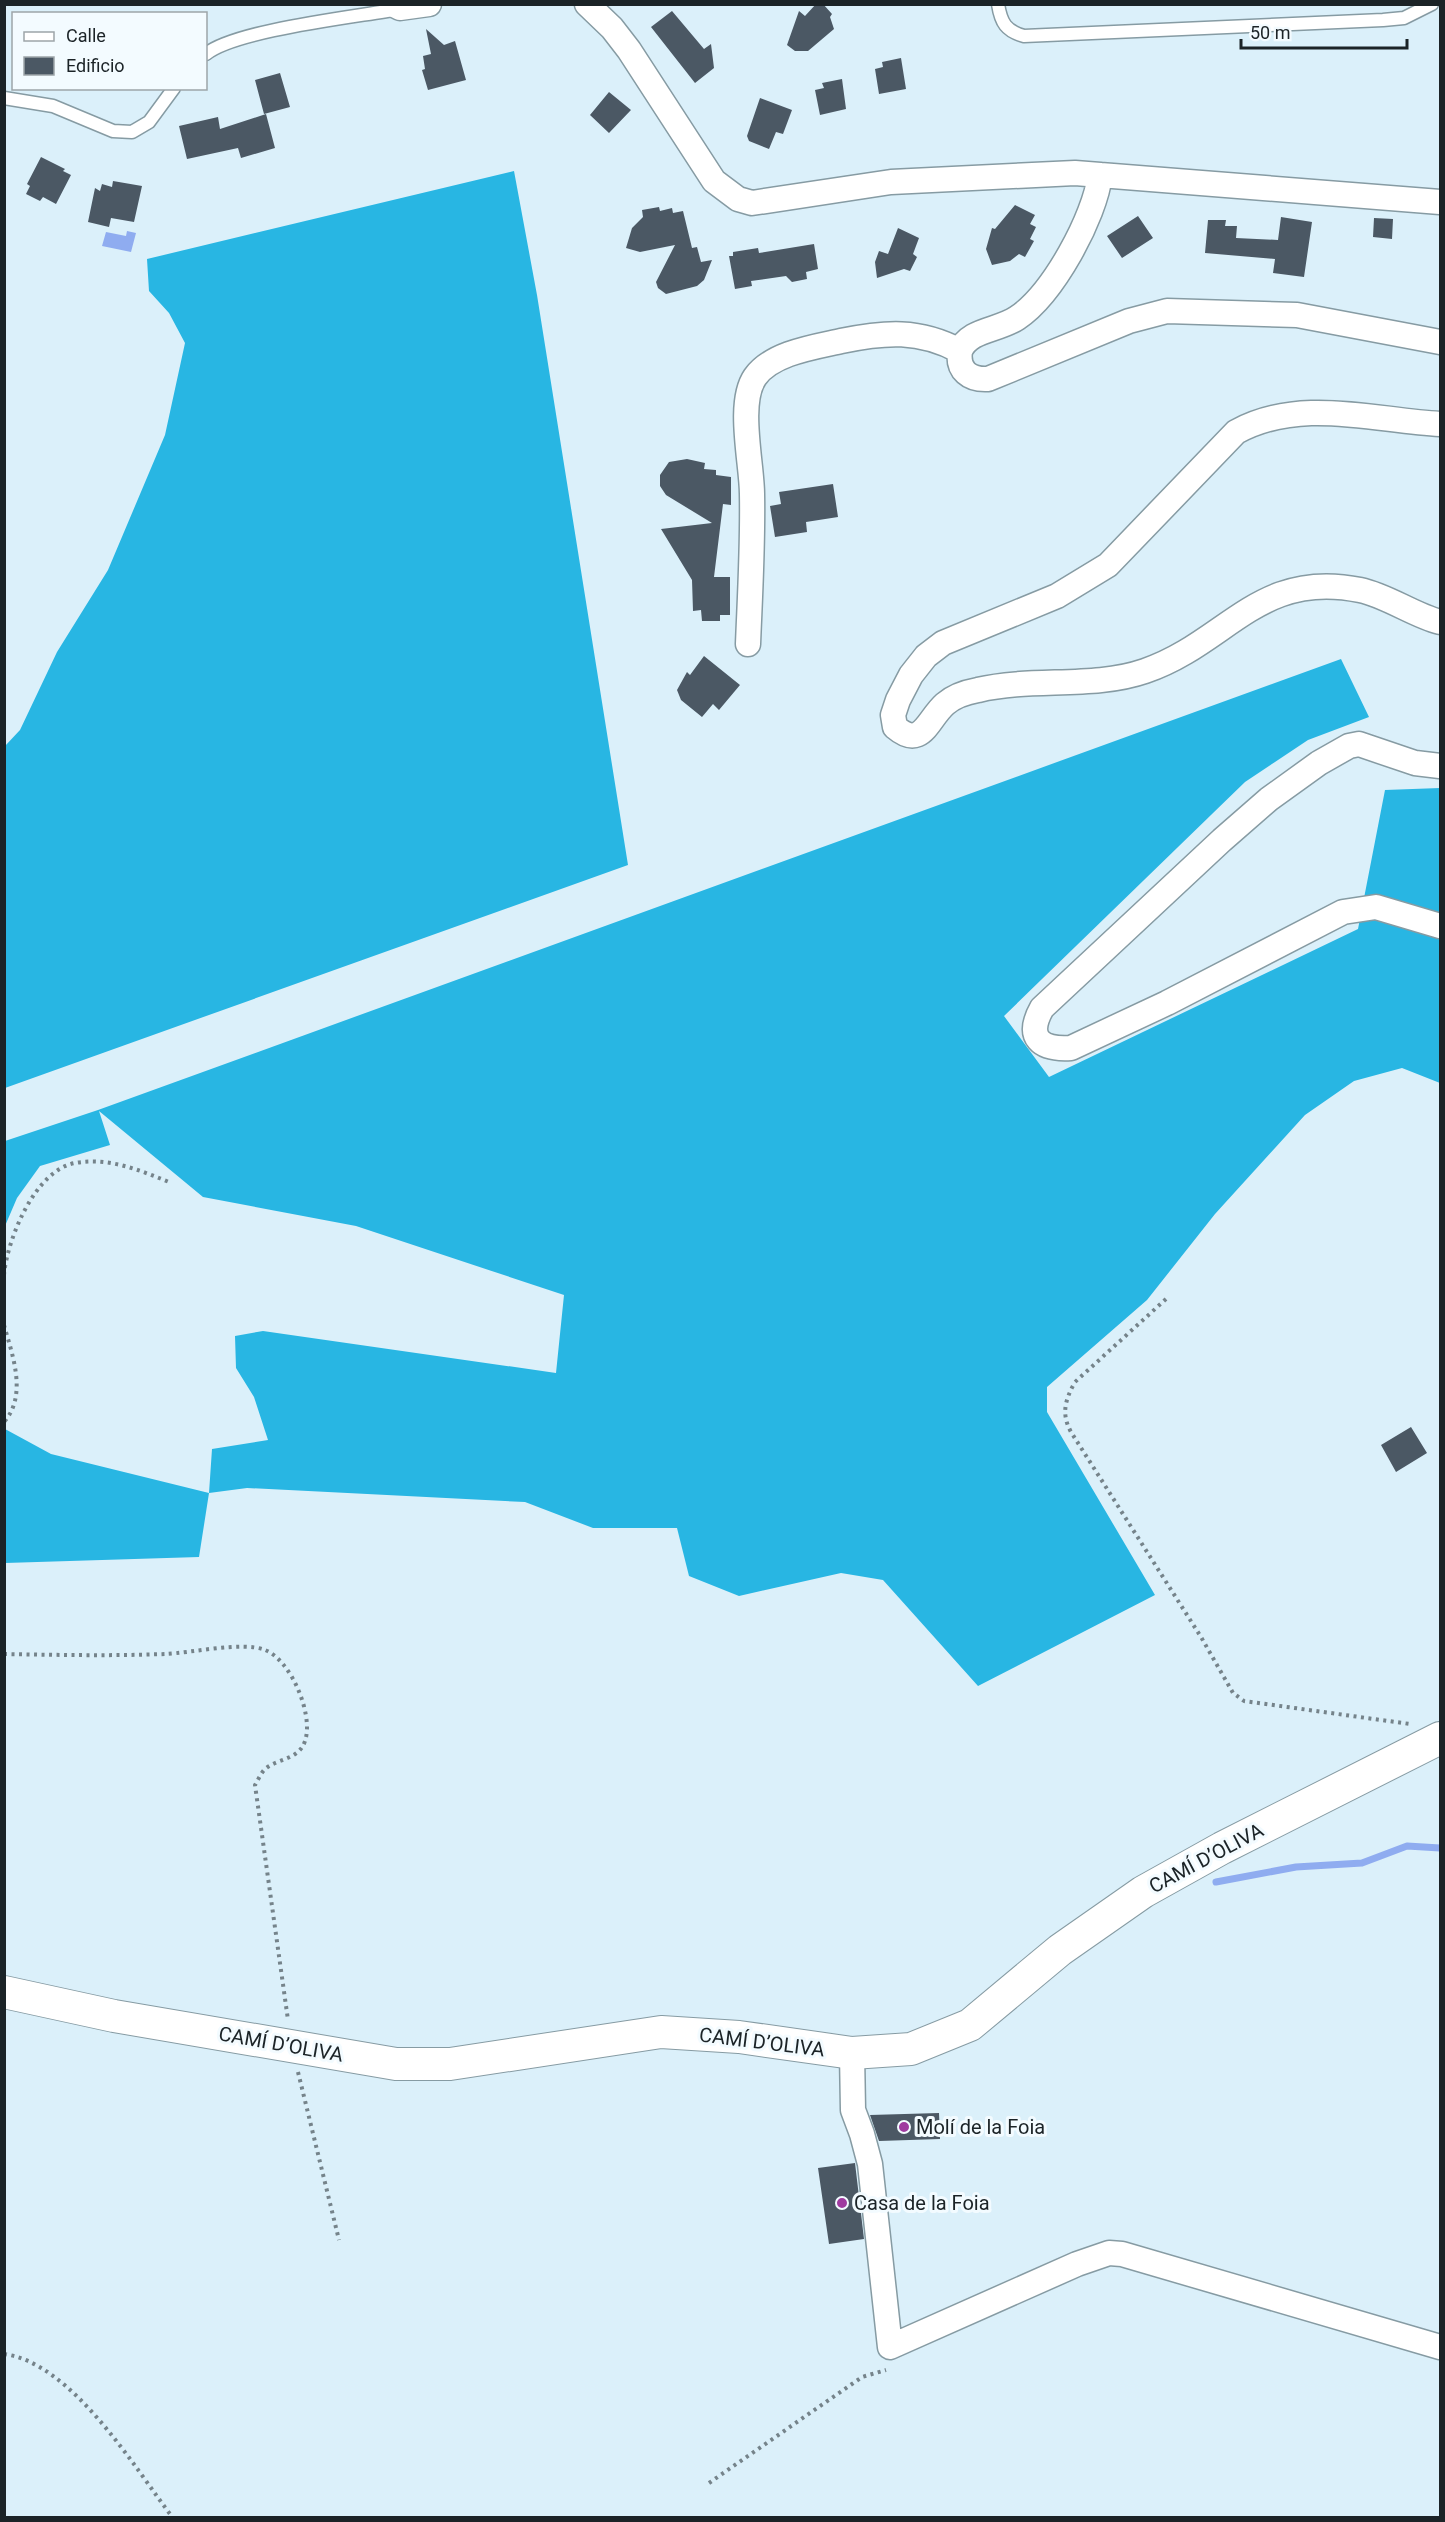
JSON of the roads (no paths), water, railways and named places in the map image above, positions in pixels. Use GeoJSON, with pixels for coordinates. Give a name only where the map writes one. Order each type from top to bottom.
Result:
{"type":"FeatureCollection","features":[{"type":"Feature","properties":{"kind":"street"},"geometry":{"type":"LineString","coordinates":[[396,6],[429,4]]}},
{"type":"Feature","properties":{"kind":"street"},"geometry":{"type":"LineString","coordinates":[[587,4],[612,27],[629,50],[714,180],[738,199],[752,203],[891,182],[945,178],[1100,175],[1440,202]]}},
{"type":"Feature","properties":{"kind":"street"},"geometry":{"type":"LineString","coordinates":[[1100,175],[1092,211],[1079,236],[1033,306],[1004,326],[971,336],[964,341],[958,360],[967,375],[976,380],[988,379],[1129,321],[1167,311],[1297,315],[1331,319],[1440,342]]}},
{"type":"Feature","properties":{"kind":"street"},"geometry":{"type":"LineString","coordinates":[[748,644],[752,493],[747,412],[748,395],[756,375],[796,352],[860,337],[918,334],[960,351]]}},
{"type":"Feature","properties":{"kind":"street"},"geometry":{"type":"LineString","coordinates":[[1440,424],[1324,413],[1257,420],[1236,432],[1108,566],[1057,596],[953,639],[926,656],[911,675],[898,700],[893,715],[895,727],[904,735],[913,737],[923,732],[935,714],[948,702],[967,692],[996,686],[1124,677],[1147,670],[1169,660],[1240,613],[1281,593],[1307,587],[1331,586],[1363,591],[1424,618],[1440,622]]}},
{"type":"Feature","properties":{"kind":"street"},"geometry":{"type":"LineString","coordinates":[[1440,766],[1415,763],[1359,744],[1349,746],[1319,763],[1269,799],[1136,920],[1042,1008],[1034,1029],[1038,1040],[1044,1046],[1057,1049],[1071,1048],[1167,1003],[1325,920],[1358,908],[1385,909],[1440,926]]}},
{"type":"Feature","properties":{"kind":"street","name":"CAMÍ D’OLIVA"},"geometry":{"type":"LineString","coordinates":[[4,1992],[114,2016],[396,2064],[450,2064],[661,2032],[739,2037],[852,2053],[911,2049],[970,2025],[1060,1950],[1143,1892],[1429,1731]]}},
{"type":"Feature","properties":{"kind":"street"},"geometry":{"type":"LineString","coordinates":[[852,2053],[853,2110],[870,2164],[890,2347],[1077,2264],[1109,2253],[1122,2254],[1440,2348]]}},
{"type":"Feature","properties":{"kind":"lane"},"geometry":{"type":"LineString","coordinates":[[998,4],[1004,26],[1011,32],[1024,36],[1383,21],[1404,18],[1432,4]]}},
{"type":"Feature","properties":{"kind":"lane"},"geometry":{"type":"LineString","coordinates":[[207,53],[221,45],[249,36],[396,6]]}},
{"type":"Feature","properties":{"kind":"lane"},"geometry":{"type":"LineString","coordinates":[[4,98],[53,106],[113,131],[132,132],[149,122],[173,90]]}},
{"type":"Feature","properties":{"kind":"waterway"},"geometry":{"type":"LineString","coordinates":[[1216,1882],[1296,1867],[1362,1863],[1407,1846],[1440,1848]]}},
{"type":"Feature","properties":{"kind":"place","name":"Molí de la Foia"},"geometry":{"type":"Point","coordinates":[904,2127]}},
{"type":"Feature","properties":{"kind":"place","name":"Casa de la Foia"},"geometry":{"type":"Point","coordinates":[842,2203]}}]}
